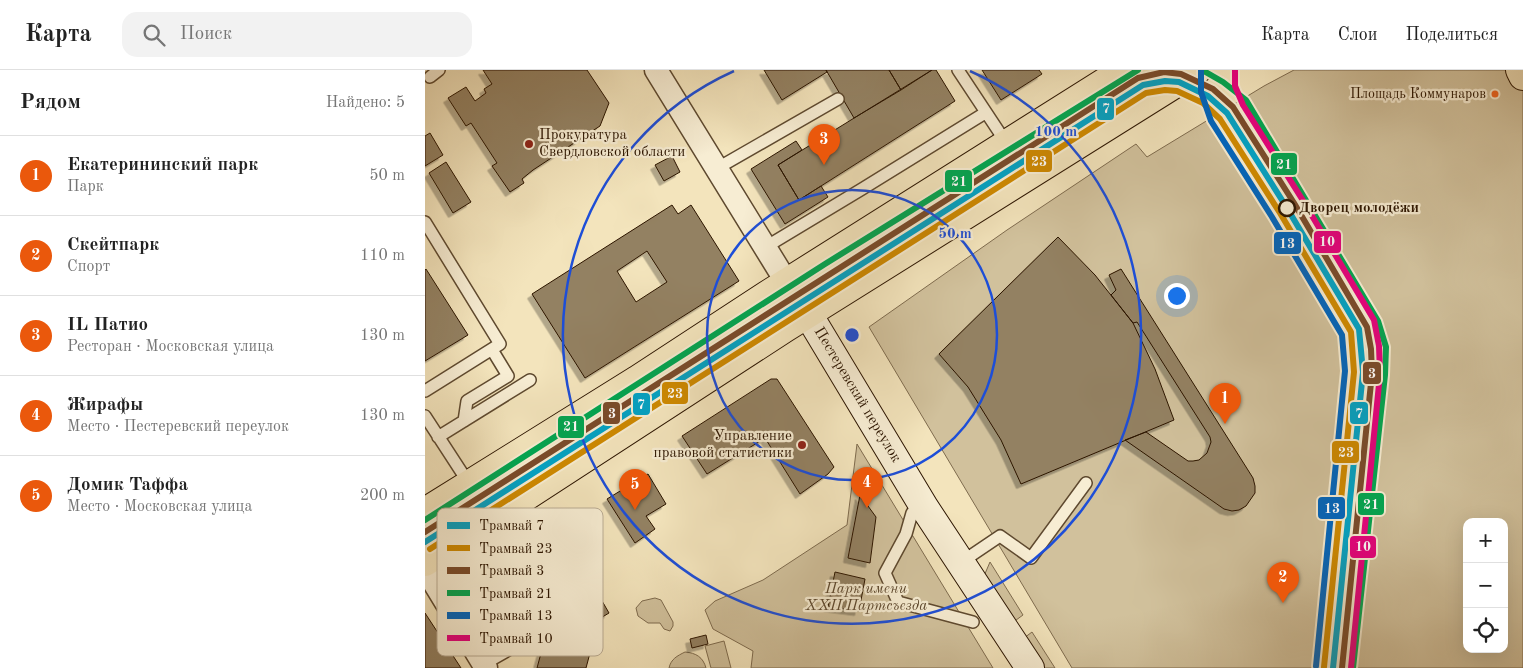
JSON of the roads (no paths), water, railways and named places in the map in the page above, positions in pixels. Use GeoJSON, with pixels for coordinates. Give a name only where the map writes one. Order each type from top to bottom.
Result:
{"type":"FeatureCollection","features":[{"type":"Feature","properties":{"kind":"main road"},"geometry":{"type":"LineString","coordinates":[[425,512],[637,380],[1125,70]]}},
{"type":"Feature","properties":{"kind":"main road"},"geometry":{"type":"LineString","coordinates":[[509,508],[808,314],[1197,70]]}},
{"type":"Feature","properties":{"kind":"main road"},"geometry":{"type":"LineString","coordinates":[[1520,70],[1523,76]]}},
{"type":"Feature","properties":{"kind":"main road","name":"Пестеревский переулок"},"geometry":{"type":"LineString","coordinates":[[787,283],[808,314],[924,507],[1030,668]]}},
{"type":"Feature","properties":{"kind":"main road"},"geometry":{"type":"LineString","coordinates":[[425,562],[437,554]]}},
{"type":"Feature","properties":{"kind":"street","name":"Пестеревский переулок"},"geometry":{"type":"LineString","coordinates":[[655,70],[787,283]]}},
{"type":"Feature","properties":{"kind":"street"},"geometry":{"type":"LineString","coordinates":[[425,568],[437,588]]}},
{"type":"Feature","properties":{"kind":"lane"},"geometry":{"type":"LineString","coordinates":[[958,70],[1007,144]]}},
{"type":"Feature","properties":{"kind":"lane"},"geometry":{"type":"LineString","coordinates":[[716,169],[838,99]]}},
{"type":"Feature","properties":{"kind":"lane"},"geometry":{"type":"LineString","coordinates":[[764,248],[985,113]]}},
{"type":"Feature","properties":{"kind":"lane"},"geometry":{"type":"LineString","coordinates":[[425,222],[500,344],[425,390]]}},
{"type":"Feature","properties":{"kind":"lane"},"geometry":{"type":"LineString","coordinates":[[464,422],[467,401],[508,376],[494,354]]}},
{"type":"Feature","properties":{"kind":"lane"},"geometry":{"type":"LineString","coordinates":[[438,437],[530,380]]}},
{"type":"Feature","properties":{"kind":"lane"},"geometry":{"type":"LineString","coordinates":[[425,416],[485,508]]}},
{"type":"Feature","properties":{"kind":"lane"},"geometry":{"type":"LineString","coordinates":[[960,563],[1000,536],[1031,558],[1086,483]]}},
{"type":"Feature","properties":{"kind":"lane"},"geometry":{"type":"LineString","coordinates":[[924,507],[912,513],[906,534],[885,573],[898,602],[973,622]]}},
{"type":"Feature","properties":{"kind":"lane"},"geometry":{"type":"LineString","coordinates":[[485,666],[501,656]]}},
{"type":"Feature","properties":{"kind":"tram line","name":"21"},"geometry":{"type":"LineString","coordinates":[[444,508],[825,264],[1138,70]]}},
{"type":"Feature","properties":{"kind":"tram line"},"geometry":{"type":"LineString","coordinates":[[1143,85],[1167,70]]}},
{"type":"Feature","properties":{"kind":"tram line","name":"13"},"geometry":{"type":"LineString","coordinates":[[1201,70],[1201,92],[1211,121],[1272,217],[1342,335],[1345,371],[1316,666]]}},
{"type":"Feature","properties":{"kind":"tram line","name":"21"},"geometry":{"type":"LineString","coordinates":[[1202,70],[1223,82],[1246,100],[1378,321],[1386,347],[1385,375],[1353,668]]}},
{"type":"Feature","properties":{"kind":"tram line","name":"10"},"geometry":{"type":"LineString","coordinates":[[1235,70],[1235,86],[1243,105],[1374,320],[1379,346],[1380,374],[1351,668]]}},
{"type":"Feature","properties":{"kind":"tram line","name":"3"},"geometry":{"type":"LineString","coordinates":[[463,508],[1138,78],[1164,72],[1181,74],[1213,89],[1233,107],[1294,203],[1367,327],[1371,349],[1372,373],[1342,668]]}},
{"type":"Feature","properties":{"kind":"tram line","name":"7"},"geometry":{"type":"LineString","coordinates":[[478,508],[1143,85],[1165,81],[1179,82],[1208,96],[1227,113],[1287,208],[1359,329],[1363,372],[1333,668]]}},
{"type":"Feature","properties":{"kind":"tram line","name":"23"},"geometry":{"type":"LineString","coordinates":[[494,508],[1146,93],[1165,90],[1177,91],[1203,103],[1220,119],[1280,213],[1351,332],[1354,372],[1324,667]]}},
{"type":"Feature","properties":{"kind":"tram line","name":"21"},"geometry":{"type":"LineString","coordinates":[[425,520],[437,512]]}},
{"type":"Feature","properties":{"kind":"tram line","name":"3"},"geometry":{"type":"LineString","coordinates":[[425,532],[437,524]]}},
{"type":"Feature","properties":{"kind":"tram line","name":"7"},"geometry":{"type":"LineString","coordinates":[[425,542],[437,534]]}},
{"type":"Feature","properties":{"kind":"tram line","name":"23"},"geometry":{"type":"LineString","coordinates":[[430,549],[437,545]]}},
{"type":"Feature","properties":{"kind":"place","name":"Площадь Коммунаров"},"geometry":{"type":"Point","coordinates":[1495,94]}},
{"type":"Feature","properties":{"kind":"place","name":"Прокуратура Свердловской области"},"geometry":{"type":"Point","coordinates":[529,144]}},
{"type":"Feature","properties":{"kind":"place","name":"IL Патио"},"geometry":{"type":"Point","coordinates":[824,165]}},
{"type":"Feature","properties":{"kind":"place","name":"Дворец молодёжи"},"geometry":{"type":"Point","coordinates":[1287,208]}},
{"type":"Feature","properties":{"kind":"place","name":"Екатерининский парк"},"geometry":{"type":"Point","coordinates":[1225,424]}},
{"type":"Feature","properties":{"kind":"place","name":"Управление правовой статистики"},"geometry":{"type":"Point","coordinates":[802,445]}},
{"type":"Feature","properties":{"kind":"place","name":"Жирафы"},"geometry":{"type":"Point","coordinates":[867,508]}},
{"type":"Feature","properties":{"kind":"place","name":"Домик Таффа"},"geometry":{"type":"Point","coordinates":[635,510]}},
{"type":"Feature","properties":{"kind":"place","name":"Скейтпарк"},"geometry":{"type":"Point","coordinates":[1283,603]}},
{"type":"Feature","properties":{"kind":"park label","name":"Парк имени XXII Партсъезда"},"geometry":{"type":"Point","coordinates":[866,598]}}]}
